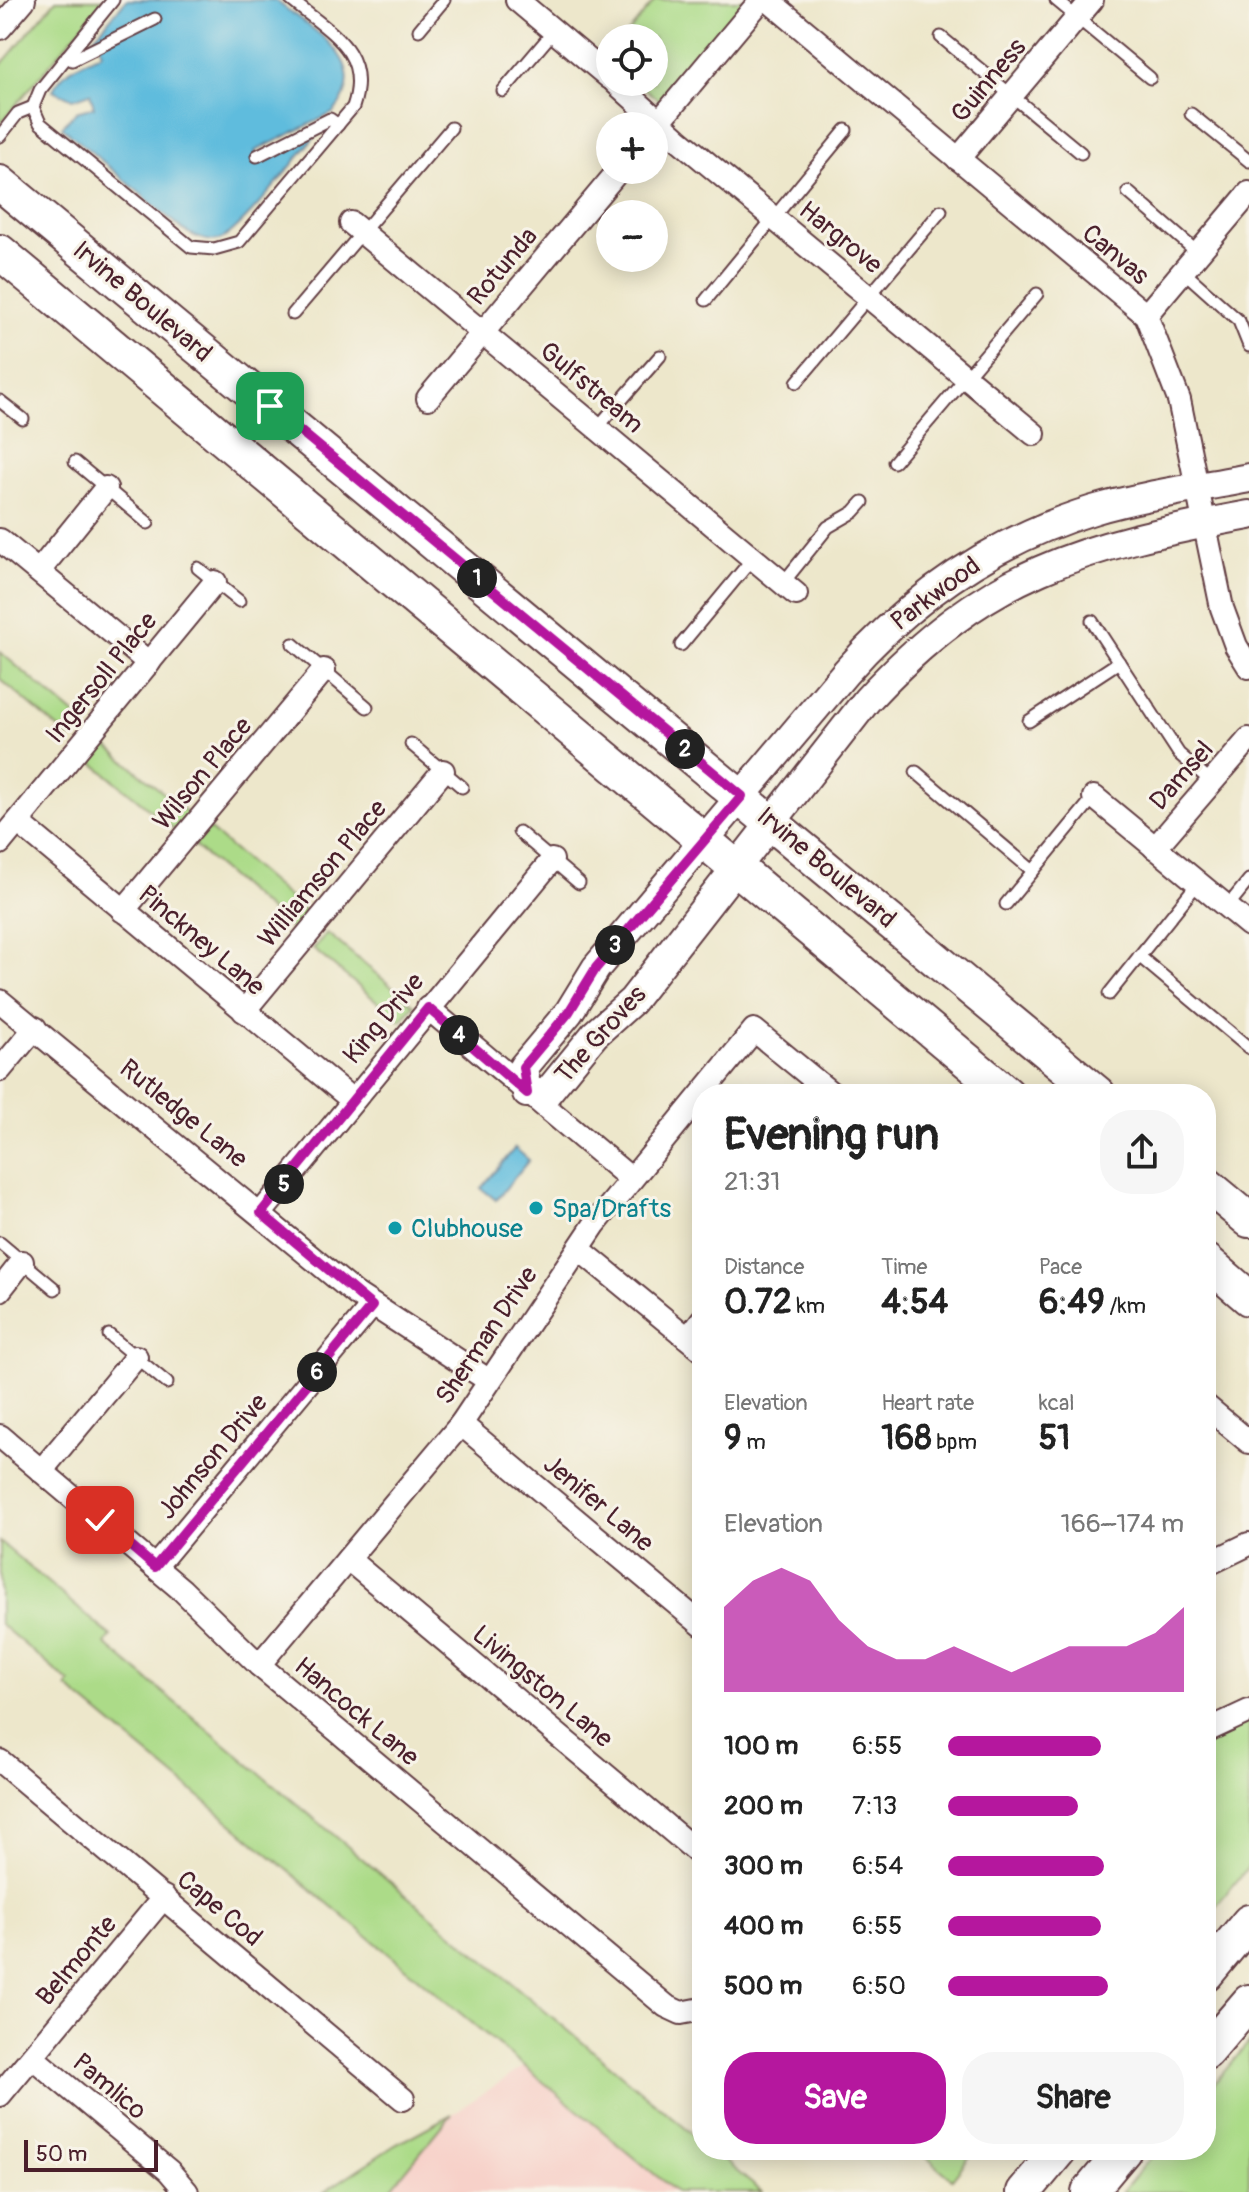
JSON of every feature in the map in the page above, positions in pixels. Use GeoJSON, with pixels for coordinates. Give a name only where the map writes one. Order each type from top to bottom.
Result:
{"type":"FeatureCollection","features":[{"type":"Feature","properties":{"kind":"main road","name":"Irvine Boulevard"},"geometry":{"type":"LineString","coordinates":[[0,183],[773,821],[1086,1084]]}},
{"type":"Feature","properties":{"kind":"main road","name":"Irvine Boulevard"},"geometry":{"type":"LineString","coordinates":[[0,252],[995,1084]]}},
{"type":"Feature","properties":{"kind":"main road"},"geometry":{"type":"LineString","coordinates":[[1216,1192],[1249,1220]]}},
{"type":"Feature","properties":{"kind":"main road"},"geometry":{"type":"LineString","coordinates":[[1216,1270],[1249,1298]]}},
{"type":"Feature","properties":{"kind":"main road"},"geometry":{"type":"LineString","coordinates":[[1216,1962],[1249,1922]]}},
{"type":"Feature","properties":{"kind":"main road"},"geometry":{"type":"LineString","coordinates":[[1216,2040],[1249,2002]]}},
{"type":"Feature","properties":{"kind":"main road"},"geometry":{"type":"LineString","coordinates":[[1024,2192],[1051,2160]]}},
{"type":"Feature","properties":{"kind":"main road"},"geometry":{"type":"LineString","coordinates":[[1089,2192],[1116,2160]]}},
{"type":"Feature","properties":{"kind":"street"},"geometry":{"type":"LineString","coordinates":[[0,28],[24,0]]}},
{"type":"Feature","properties":{"kind":"street"},"geometry":{"type":"LineString","coordinates":[[517,0],[596,66]]}},
{"type":"Feature","properties":{"kind":"street"},"geometry":{"type":"LineString","coordinates":[[668,112],[761,0]]}},
{"type":"Feature","properties":{"kind":"street","name":"Canvas"},"geometry":{"type":"LineString","coordinates":[[768,0],[1146,315],[1179,400],[1222,608],[1236,646],[1249,667]]}},
{"type":"Feature","properties":{"kind":"street","name":"Guinness"},"geometry":{"type":"LineString","coordinates":[[958,159],[1092,0]]}},
{"type":"Feature","properties":{"kind":"street","name":"Hargrove"},"geometry":{"type":"LineString","coordinates":[[629,96],[644,112]]}},
{"type":"Feature","properties":{"kind":"street","name":"Hargrove"},"geometry":{"type":"LineString","coordinates":[[668,134],[1034,434]]}},
{"type":"Feature","properties":{"kind":"street","name":"Rotunda"},"geometry":{"type":"LineString","coordinates":[[428,398],[607,184]]}},
{"type":"Feature","properties":{"kind":"street"},"geometry":{"type":"LineString","coordinates":[[1146,315],[1249,193]]}},
{"type":"Feature","properties":{"kind":"street","name":"Gulfstream"},"geometry":{"type":"LineString","coordinates":[[357,227],[789,588]]}},
{"type":"Feature","properties":{"kind":"street","name":"Parkwood"},"geometry":{"type":"LineString","coordinates":[[705,839],[875,639],[924,596],[969,566],[1036,530],[1092,510],[1249,478]]}},
{"type":"Feature","properties":{"kind":"street"},"geometry":{"type":"LineString","coordinates":[[39,571],[106,488]]}},
{"type":"Feature","properties":{"kind":"street","name":"Parkwood"},"geometry":{"type":"LineString","coordinates":[[773,821],[867,700],[903,661],[948,622],[1038,569],[1128,540],[1249,515]]}},
{"type":"Feature","properties":{"kind":"street"},"geometry":{"type":"LineString","coordinates":[[0,540],[149,663]]}},
{"type":"Feature","properties":{"kind":"street","name":"Ingersoll Place"},"geometry":{"type":"LineString","coordinates":[[0,843],[149,663],[206,575]]}},
{"type":"Feature","properties":{"kind":"street","name":"Wilson Place"},"geometry":{"type":"LineString","coordinates":[[123,911],[324,670]]}},
{"type":"Feature","properties":{"kind":"street","name":"Damsel"},"geometry":{"type":"LineString","coordinates":[[1155,848],[1249,739]]}},
{"type":"Feature","properties":{"kind":"street","name":"Williamson Place"},"geometry":{"type":"LineString","coordinates":[[244,1011],[443,771]]}},
{"type":"Feature","properties":{"kind":"street"},"geometry":{"type":"LineString","coordinates":[[1094,797],[1249,925]]}},
{"type":"Feature","properties":{"kind":"street","name":"The Groves"},"geometry":{"type":"LineString","coordinates":[[705,839],[596,968],[569,1012],[523,1067],[527,1093],[547,1093],[595,1034],[632,1001],[773,821]]}},
{"type":"Feature","properties":{"kind":"street","name":"Pinckney Lane"},"geometry":{"type":"LineString","coordinates":[[18,822],[351,1099]]}},
{"type":"Feature","properties":{"kind":"street","name":"King Drive"},"geometry":{"type":"LineString","coordinates":[[261,1213],[351,1099],[552,860]]}},
{"type":"Feature","properties":{"kind":"street","name":"Rutledge Lane"},"geometry":{"type":"LineString","coordinates":[[0,1001],[372,1306],[488,1380]]}},
{"type":"Feature","properties":{"kind":"street"},"geometry":{"type":"LineString","coordinates":[[428,1008],[631,1179]]}},
{"type":"Feature","properties":{"kind":"street"},"geometry":{"type":"LineString","coordinates":[[0,1070],[35,1028]]}},
{"type":"Feature","properties":{"kind":"street","name":"Sherman Drive"},"geometry":{"type":"LineString","coordinates":[[709,1084],[754,1030],[820,1084]]}},
{"type":"Feature","properties":{"kind":"street","name":"Sherman Drive"},"geometry":{"type":"LineString","coordinates":[[259,1665],[461,1424],[579,1249],[692,1105]]}},
{"type":"Feature","properties":{"kind":"street"},"geometry":{"type":"LineString","coordinates":[[579,1249],[692,1342]]}},
{"type":"Feature","properties":{"kind":"street"},"geometry":{"type":"LineString","coordinates":[[0,1290],[22,1262]]}},
{"type":"Feature","properties":{"kind":"street","name":"Johnson Drive"},"geometry":{"type":"LineString","coordinates":[[155,1567],[372,1306]]}},
{"type":"Feature","properties":{"kind":"street"},"geometry":{"type":"LineString","coordinates":[[41,1471],[136,1357]]}},
{"type":"Feature","properties":{"kind":"street"},"geometry":{"type":"LineString","coordinates":[[1216,1414],[1249,1442]]}},
{"type":"Feature","properties":{"kind":"street","name":"Jenifer Lane"},"geometry":{"type":"LineString","coordinates":[[461,1424],[692,1617]]}},
{"type":"Feature","properties":{"kind":"street","name":"Hancock Lane"},"geometry":{"type":"LineString","coordinates":[[0,1436],[155,1567],[259,1665],[666,2006],[681,2013],[692,2011]]}},
{"type":"Feature","properties":{"kind":"street"},"geometry":{"type":"LineString","coordinates":[[1216,1560],[1249,1544]]}},
{"type":"Feature","properties":{"kind":"street","name":"Livingston Lane"},"geometry":{"type":"LineString","coordinates":[[348,1559],[692,1848]]}},
{"type":"Feature","properties":{"kind":"street"},"geometry":{"type":"LineString","coordinates":[[1216,1726],[1249,1711]]}},
{"type":"Feature","properties":{"kind":"street","name":"Cape Cod"},"geometry":{"type":"LineString","coordinates":[[1,1764],[403,2099]]}},
{"type":"Feature","properties":{"kind":"street","name":"Belmonte"},"geometry":{"type":"LineString","coordinates":[[0,2095],[164,1897]]}},
{"type":"Feature","properties":{"kind":"street","name":"Pamlico"},"geometry":{"type":"LineString","coordinates":[[32,2057],[169,2171],[187,2192]]}},
{"type":"Feature","properties":{"kind":"lane"},"geometry":{"type":"LineString","coordinates":[[0,136],[18,113],[33,107],[40,90],[113,0]]}},
{"type":"Feature","properties":{"kind":"lane"},"geometry":{"type":"LineString","coordinates":[[33,107],[40,123],[191,247],[214,249],[239,242],[353,107],[358,91],[359,72],[351,51],[291,0]]}},
{"type":"Feature","properties":{"kind":"lane"},"geometry":{"type":"LineString","coordinates":[[419,30],[444,0]]}},
{"type":"Feature","properties":{"kind":"lane"},"geometry":{"type":"LineString","coordinates":[[1056,0],[1150,78]]}},
{"type":"Feature","properties":{"kind":"lane"},"geometry":{"type":"LineString","coordinates":[[67,56],[72,60],[155,19]]}},
{"type":"Feature","properties":{"kind":"lane"},"geometry":{"type":"LineString","coordinates":[[503,91],[554,31]]}},
{"type":"Feature","properties":{"kind":"lane"},"geometry":{"type":"LineString","coordinates":[[941,37],[1081,153]]}},
{"type":"Feature","properties":{"kind":"lane"},"geometry":{"type":"LineString","coordinates":[[1191,114],[1249,161]]}},
{"type":"Feature","properties":{"kind":"lane"},"geometry":{"type":"LineString","coordinates":[[257,156],[330,119],[338,125]]}},
{"type":"Feature","properties":{"kind":"lane"},"geometry":{"type":"LineString","coordinates":[[293,314],[357,227],[451,128]]}},
{"type":"Feature","properties":{"kind":"lane"},"geometry":{"type":"LineString","coordinates":[[706,300],[846,130]]}},
{"type":"Feature","properties":{"kind":"lane"},"geometry":{"type":"LineString","coordinates":[[1128,192],[1198,253]]}},
{"type":"Feature","properties":{"kind":"lane"},"geometry":{"type":"LineString","coordinates":[[797,382],[941,211]]}},
{"type":"Feature","properties":{"kind":"lane"},"geometry":{"type":"LineString","coordinates":[[1183,271],[1239,321],[1249,346]]}},
{"type":"Feature","properties":{"kind":"lane"},"geometry":{"type":"LineString","coordinates":[[894,462],[1037,294]]}},
{"type":"Feature","properties":{"kind":"lane"},"geometry":{"type":"LineString","coordinates":[[597,428],[660,356]]}},
{"type":"Feature","properties":{"kind":"lane"},"geometry":{"type":"LineString","coordinates":[[0,401],[23,419]]}},
{"type":"Feature","properties":{"kind":"lane"},"geometry":{"type":"LineString","coordinates":[[75,462],[148,523]]}},
{"type":"Feature","properties":{"kind":"lane"},"geometry":{"type":"LineString","coordinates":[[789,588],[828,527],[854,512],[863,502]]}},
{"type":"Feature","properties":{"kind":"lane"},"geometry":{"type":"LineString","coordinates":[[681,645],[753,558]]}},
{"type":"Feature","properties":{"kind":"lane"},"geometry":{"type":"LineString","coordinates":[[206,575],[239,601]]}},
{"type":"Feature","properties":{"kind":"lane"},"geometry":{"type":"LineString","coordinates":[[1092,621],[1179,754],[1212,782]]}},
{"type":"Feature","properties":{"kind":"lane"},"geometry":{"type":"LineString","coordinates":[[293,644],[367,707]]}},
{"type":"Feature","properties":{"kind":"lane"},"geometry":{"type":"LineString","coordinates":[[1029,721],[1119,662]]}},
{"type":"Feature","properties":{"kind":"lane"},"geometry":{"type":"LineString","coordinates":[[411,744],[462,787]]}},
{"type":"Feature","properties":{"kind":"lane"},"geometry":{"type":"LineString","coordinates":[[916,772],[1033,871]]}},
{"type":"Feature","properties":{"kind":"lane"},"geometry":{"type":"LineString","coordinates":[[1006,904],[1094,797]]}},
{"type":"Feature","properties":{"kind":"lane"},"geometry":{"type":"LineString","coordinates":[[519,832],[579,883]]}},
{"type":"Feature","properties":{"kind":"lane"},"geometry":{"type":"LineString","coordinates":[[1227,907],[1249,880]]}},
{"type":"Feature","properties":{"kind":"lane"},"geometry":{"type":"LineString","coordinates":[[1109,994],[1197,884]]}},
{"type":"Feature","properties":{"kind":"lane"},"geometry":{"type":"LineString","coordinates":[[1139,956],[1249,1048]]}},
{"type":"Feature","properties":{"kind":"lane"},"geometry":{"type":"LineString","coordinates":[[0,1243],[55,1289]]}},
{"type":"Feature","properties":{"kind":"lane"},"geometry":{"type":"LineString","coordinates":[[109,1335],[167,1383]]}},
{"type":"Feature","properties":{"kind":"shaded area"},"geometry":{"type":"Polygon","coordinates":[[[525,2066],[676,2192],[388,2192],[452,2114],[525,2066]]]}},
{"type":"Feature","properties":{"kind":"green space"},"geometry":{"type":"Polygon","coordinates":[[[56,0],[104,0],[0,124],[0,66],[56,0]]]}},
{"type":"Feature","properties":{"kind":"green space"},"geometry":{"type":"Polygon","coordinates":[[[655,0],[748,0],[664,104],[654,96],[668,96],[668,24],[635,24],[655,0]]]}},
{"type":"Feature","properties":{"kind":"green space"},"geometry":{"type":"Polygon","coordinates":[[[0,652],[83,722],[70,738],[0,679],[0,652]]]}},
{"type":"Feature","properties":{"kind":"green space"},"geometry":{"type":"Polygon","coordinates":[[[101,741],[189,814],[175,830],[87,758],[101,741]]]}},
{"type":"Feature","properties":{"kind":"green space"},"geometry":{"type":"Polygon","coordinates":[[[209,829],[308,914],[293,931],[194,846],[209,829]]]}},
{"type":"Feature","properties":{"kind":"green space"},"geometry":{"type":"Polygon","coordinates":[[[327,933],[414,1005],[401,1021],[313,949],[327,933]]]}},
{"type":"Feature","properties":{"kind":"green space"},"geometry":{"type":"Polygon","coordinates":[[[0,1542],[111,1636],[105,1644],[692,2134],[692,2160],[723,2160],[762,2192],[676,2192],[67,1687],[70,1683],[0,1624],[0,1542]]]}},
{"type":"Feature","properties":{"kind":"green space"},"geometry":{"type":"Polygon","coordinates":[[[1249,1722],[1249,1866],[1216,1907],[1216,1737],[1249,1722]]]}},
{"type":"Feature","properties":{"kind":"green space"},"geometry":{"type":"Polygon","coordinates":[[[1249,2042],[1249,2192],[1122,2192],[1149,2160],[1216,2160],[1216,2081],[1249,2042]]]}},
{"type":"Feature","properties":{"kind":"green space"},"geometry":{"type":"Polygon","coordinates":[[[452,2114],[388,2192],[324,2192],[395,2145],[452,2114]]]}},
{"type":"Feature","properties":{"kind":"green space"},"geometry":{"type":"Polygon","coordinates":[[[930,2160],[967,2160],[952,2179],[930,2160]]]}},
{"type":"Feature","properties":{"kind":"water"},"geometry":{"type":"Polygon","coordinates":[[[126,0],[275,0],[321,35],[344,62],[348,78],[345,95],[333,113],[255,151],[258,160],[318,133],[255,209],[219,240],[205,240],[183,230],[62,127],[76,112],[94,107],[90,93],[73,99],[53,90],[68,72],[102,53],[98,42],[87,46],[126,0]]]}},
{"type":"Feature","properties":{"kind":"water"},"geometry":{"type":"Polygon","coordinates":[[[515,1148],[529,1160],[496,1200],[481,1188],[515,1148]]]}},
{"type":"Feature","properties":{"kind":"place","name":"Spa/Drafts"},"geometry":{"type":"Point","coordinates":[536,1208]}},
{"type":"Feature","properties":{"kind":"place","name":"Clubhouse"},"geometry":{"type":"Point","coordinates":[395,1228]}},
{"type":"Feature","properties":{"kind":"route"},"geometry":{"type":"LineString","coordinates":[[100,1520],[155,1567],[372,1306],[261,1213],[428,1008],[527,1093],[523,1067],[569,1012],[582,986],[596,968],[742,796],[270,406]]}}]}
